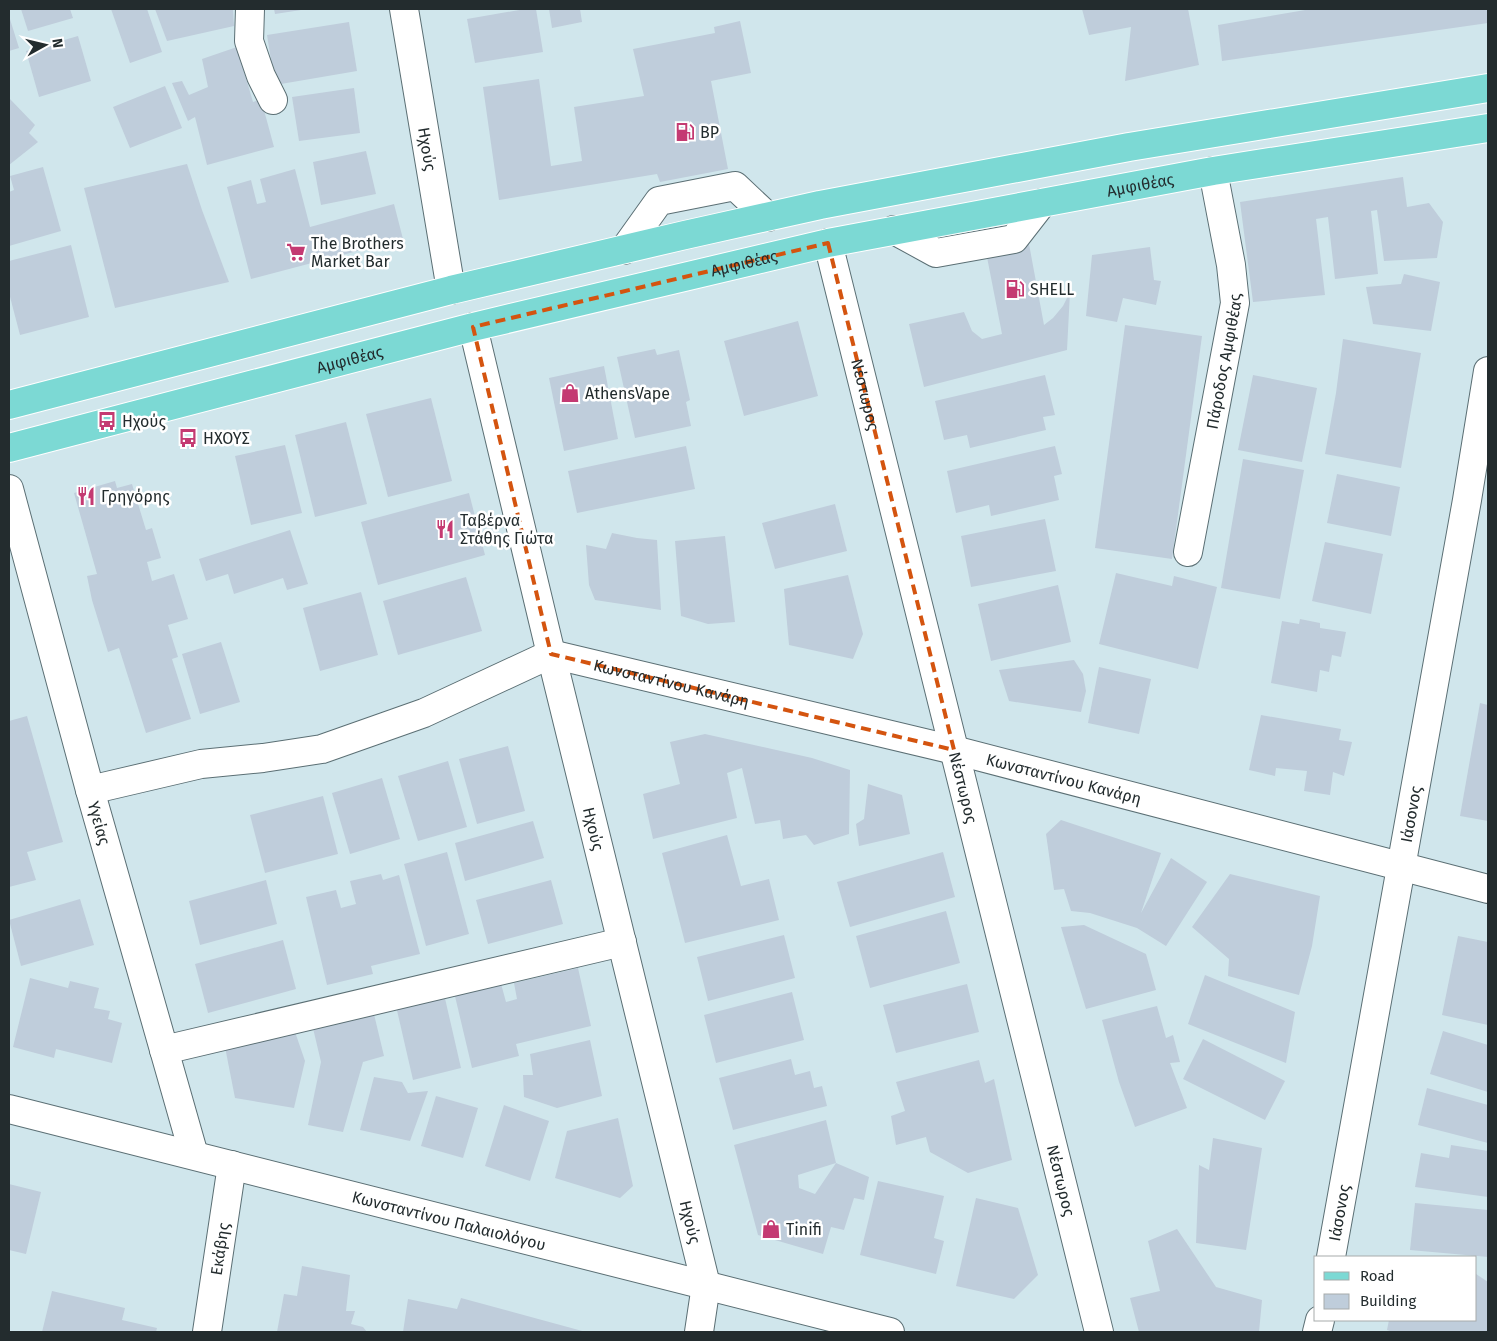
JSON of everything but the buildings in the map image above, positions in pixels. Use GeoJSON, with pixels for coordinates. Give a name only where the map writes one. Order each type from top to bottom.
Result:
{"type":"FeatureCollection","features":[{"type":"Feature","properties":{"kind":"main road"},"geometry":{"type":"LineString","coordinates":[[9,406],[450,290],[820,205],[1121,148],[1488,88]]}},
{"type":"Feature","properties":{"kind":"main road","name":"Αμφιθέας"},"geometry":{"type":"LineString","coordinates":[[9,448],[473,327],[828,243],[1213,171],[1488,128]]}},
{"type":"Feature","properties":{"kind":"street"},"geometry":{"type":"LineString","coordinates":[[250,9],[249,42],[261,76],[273,100]]}},
{"type":"Feature","properties":{"kind":"street","name":"Ηχούς"},"geometry":{"type":"LineString","coordinates":[[404,9],[450,290]]}},
{"type":"Feature","properties":{"kind":"street","name":"Πάροδος Αμφιθέας"},"geometry":{"type":"LineString","coordinates":[[1188,552],[1235,302],[1231,265],[1213,171]]}},
{"type":"Feature","properties":{"kind":"street"},"geometry":{"type":"LineString","coordinates":[[624,250],[659,201],[735,186],[768,217]]}},
{"type":"Feature","properties":{"kind":"street","name":"Νέστωρος"},"geometry":{"type":"LineString","coordinates":[[828,243],[1099,1332]]}},
{"type":"Feature","properties":{"kind":"street","name":"Ηχούς"},"geometry":{"type":"LineString","coordinates":[[473,327],[706,1285],[700,1332]]}},
{"type":"Feature","properties":{"kind":"street","name":"Ιάσονος"},"geometry":{"type":"LineString","coordinates":[[1331,1256],[1402,866],[1478,503],[1488,371]]}},
{"type":"Feature","properties":{"kind":"street","name":"Υγείας"},"geometry":{"type":"LineString","coordinates":[[9,489],[90,790],[194,1155]]}},
{"type":"Feature","properties":{"kind":"street"},"geometry":{"type":"LineString","coordinates":[[90,790],[201,764],[263,758],[322,748],[424,713],[551,654]]}},
{"type":"Feature","properties":{"kind":"street","name":"Κωνσταντίνου Κανάρη"},"geometry":{"type":"LineString","coordinates":[[551,654],[954,750],[1488,889]]}},
{"type":"Feature","properties":{"kind":"street"},"geometry":{"type":"LineString","coordinates":[[164,1050],[622,942]]}},
{"type":"Feature","properties":{"kind":"street","name":"Κωνσταντίνου Παλαιολόγου"},"geometry":{"type":"LineString","coordinates":[[9,1109],[890,1332]]}},
{"type":"Feature","properties":{"kind":"street","name":"Εκάβης"},"geometry":{"type":"LineString","coordinates":[[207,1332],[232,1165]]}},
{"type":"Feature","properties":{"kind":"highlighted area"},"geometry":{"type":"Polygon","coordinates":[[[828,243],[954,750],[551,654],[473,327],[828,243]]]}},
{"type":"Feature","properties":{"kind":"place","name":"BP"},"geometry":{"type":"Point","coordinates":[685,132]}},
{"type":"Feature","properties":{"kind":"place","name":"The Brothers Market Bar"},"geometry":{"type":"Point","coordinates":[296,252]}},
{"type":"Feature","properties":{"kind":"place","name":"SHELL"},"geometry":{"type":"Point","coordinates":[1015,289]}},
{"type":"Feature","properties":{"kind":"place","name":"AthensVape"},"geometry":{"type":"Point","coordinates":[570,393]}},
{"type":"Feature","properties":{"kind":"place","name":"Ηχούς"},"geometry":{"type":"Point","coordinates":[107,421]}},
{"type":"Feature","properties":{"kind":"place","name":"ΗΧΟΥΣ"},"geometry":{"type":"Point","coordinates":[188,438]}},
{"type":"Feature","properties":{"kind":"place","name":"Γρηγόρης"},"geometry":{"type":"Point","coordinates":[86,496]}},
{"type":"Feature","properties":{"kind":"place","name":"Ταβέρνα Στάθης Γιώτα"},"geometry":{"type":"Point","coordinates":[445,529]}},
{"type":"Feature","properties":{"kind":"place","name":"Tinifi"},"geometry":{"type":"Point","coordinates":[771,1229]}}]}
